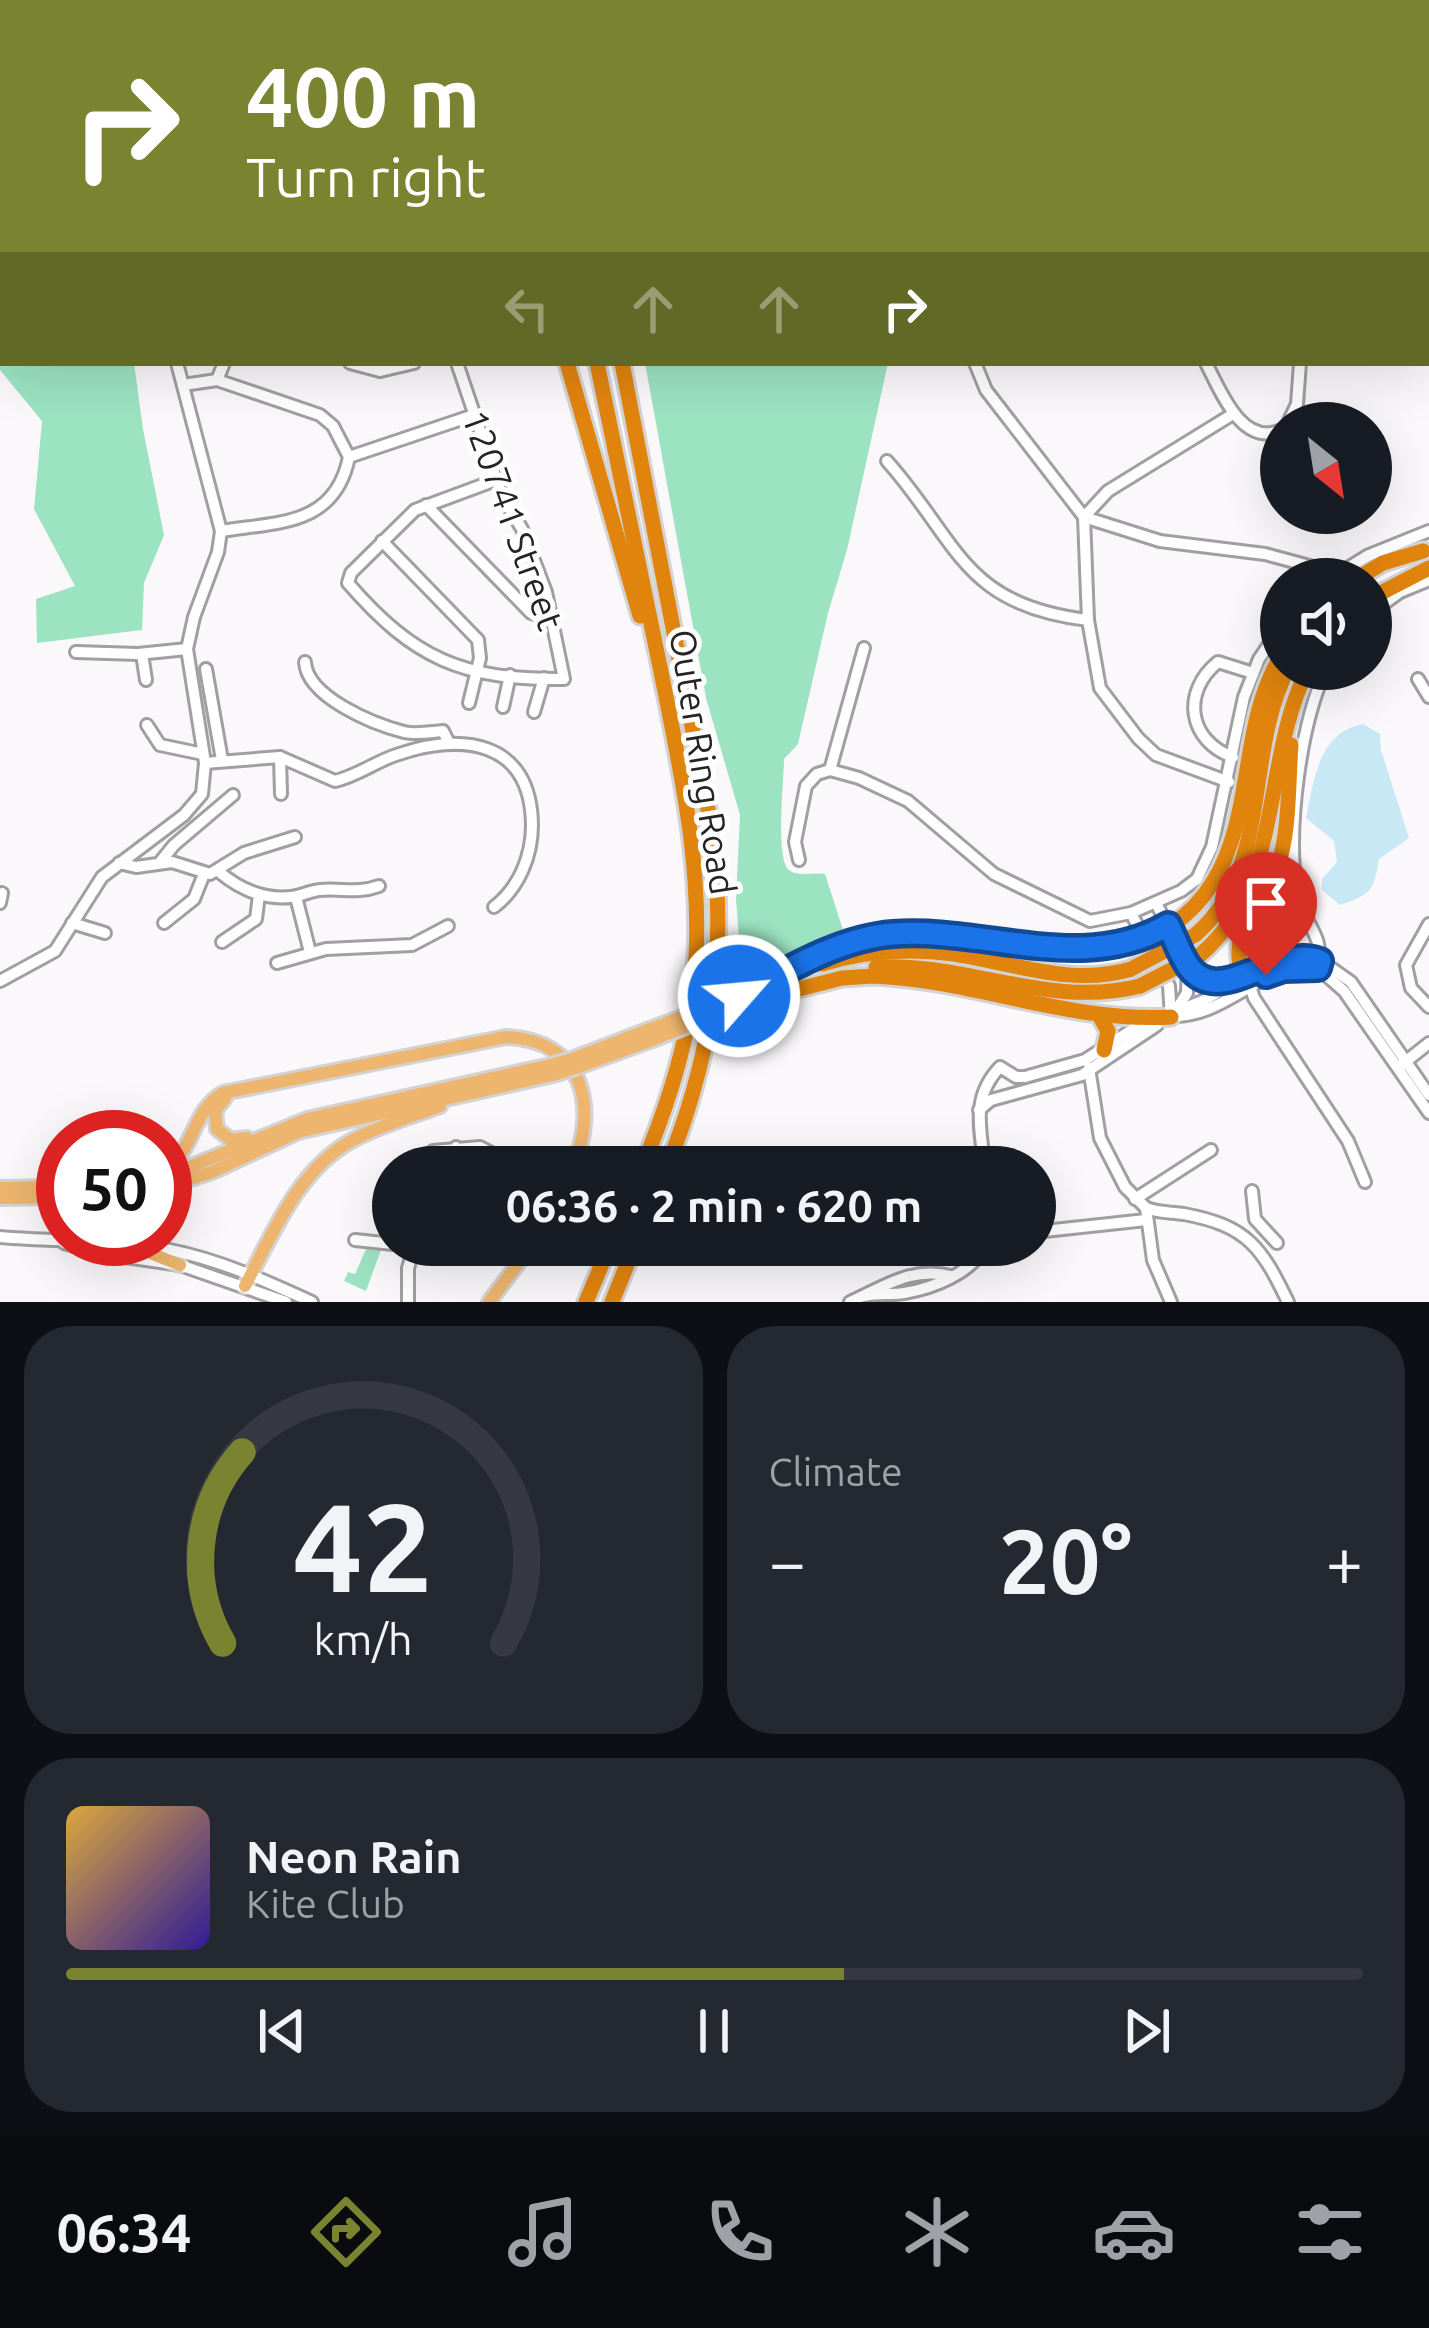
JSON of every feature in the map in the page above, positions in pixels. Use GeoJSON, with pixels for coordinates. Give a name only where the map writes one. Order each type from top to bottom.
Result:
{"type":"FeatureCollection","features":[{"type":"Feature","properties":{"kind":"highway"},"geometry":{"type":"LineString","coordinates":[[572,366],[672,728]]}},
{"type":"Feature","properties":{"kind":"highway","name":"Outer Ring Road"},"geometry":{"type":"LineString","coordinates":[[598,366],[672,728],[697,881],[694,980],[678,1068],[650,1146]]}},
{"type":"Feature","properties":{"kind":"highway","name":"Outer Ring Road"},"geometry":{"type":"LineString","coordinates":[[624,366],[710,820],[718,890],[719,955],[709,1034],[674,1146]]}},
{"type":"Feature","properties":{"kind":"highway"},"geometry":{"type":"LineString","coordinates":[[1392,560],[1426,550]]}},
{"type":"Feature","properties":{"kind":"highway"},"geometry":{"type":"LineString","coordinates":[[1392,566],[1426,550]]}},
{"type":"Feature","properties":{"kind":"highway"},"geometry":{"type":"LineString","coordinates":[[1392,587],[1429,568]]}},
{"type":"Feature","properties":{"kind":"highway"},"geometry":{"type":"LineString","coordinates":[[744,999],[818,956],[892,934],[1068,950],[1144,936],[1168,925],[1203,896],[1220,869],[1265,690]]}},
{"type":"Feature","properties":{"kind":"highway"},"geometry":{"type":"LineString","coordinates":[[744,999],[825,963],[892,951],[954,955],[1091,977],[1131,969],[1195,935],[1227,897],[1241,865],[1280,690]]}},
{"type":"Feature","properties":{"kind":"highway"},"geometry":{"type":"LineString","coordinates":[[744,999],[840,972],[881,967],[931,969],[1062,993],[1103,993],[1139,986],[1194,961],[1227,927],[1250,886],[1298,690]]}},
{"type":"Feature","properties":{"kind":"highway"},"geometry":{"type":"LineString","coordinates":[[1244,980],[1237,945],[1272,884],[1281,856],[1294,699]]}},
{"type":"Feature","properties":{"kind":"highway"},"geometry":{"type":"LineString","coordinates":[[744,999],[842,978],[889,976],[1099,1015],[1171,1016]]}},
{"type":"Feature","properties":{"kind":"highway"},"geometry":{"type":"LineString","coordinates":[[1099,1015],[1108,1029],[1104,1050]]}},
{"type":"Feature","properties":{"kind":"highway"},"geometry":{"type":"LineString","coordinates":[[586,1302],[601,1266]]}},
{"type":"Feature","properties":{"kind":"highway"},"geometry":{"type":"LineString","coordinates":[[613,1302],[627,1266]]}},
{"type":"Feature","properties":{"kind":"main road"},"geometry":{"type":"LineString","coordinates":[[192,1178],[298,1132],[480,1091],[575,1063],[744,999]]}},
{"type":"Feature","properties":{"kind":"main road"},"geometry":{"type":"LineString","coordinates":[[192,1136],[212,1100],[224,1093],[506,1037],[542,1043],[562,1058],[582,1089],[586,1120],[579,1146]]}},
{"type":"Feature","properties":{"kind":"main road"},"geometry":{"type":"LineString","coordinates":[[243,1090],[226,1097],[216,1108],[215,1124],[228,1138],[239,1141],[296,1123],[554,1069]]}},
{"type":"Feature","properties":{"kind":"main road"},"geometry":{"type":"LineString","coordinates":[[248,1280],[304,1183],[346,1143],[480,1091]]}},
{"type":"Feature","properties":{"kind":"main road"},"geometry":{"type":"LineString","coordinates":[[192,1167],[296,1123]]}},
{"type":"Feature","properties":{"kind":"main road"},"geometry":{"type":"LineString","coordinates":[[0,1188],[36,1187]]}},
{"type":"Feature","properties":{"kind":"main road"},"geometry":{"type":"LineString","coordinates":[[489,1302],[516,1266]]}},
{"type":"Feature","properties":{"kind":"street"},"geometry":{"type":"LineString","coordinates":[[0,982],[55,951],[102,877],[196,804],[206,783],[188,649],[221,531],[178,366]]}},
{"type":"Feature","properties":{"kind":"street"},"geometry":{"type":"LineString","coordinates":[[217,380],[223,366]]}},
{"type":"Feature","properties":{"kind":"street"},"geometry":{"type":"LineString","coordinates":[[361,366],[380,371],[401,366]]}},
{"type":"Feature","properties":{"kind":"street","name":"120741 Street"},"geometry":{"type":"LineString","coordinates":[[458,366],[496,480],[525,536],[553,620],[564,679],[544,678]]}},
{"type":"Feature","properties":{"kind":"street"},"geometry":{"type":"LineString","coordinates":[[976,366],[986,390],[1084,517],[1160,541],[1280,558]]}},
{"type":"Feature","properties":{"kind":"street"},"geometry":{"type":"LineString","coordinates":[[1208,366],[1233,414],[1260,433]]}},
{"type":"Feature","properties":{"kind":"street"},"geometry":{"type":"LineString","coordinates":[[1297,402],[1300,366]]}},
{"type":"Feature","properties":{"kind":"street"},"geometry":{"type":"LineString","coordinates":[[183,385],[217,380],[320,415],[333,426],[350,457],[343,480],[308,516],[221,531]]}},
{"type":"Feature","properties":{"kind":"street"},"geometry":{"type":"LineString","coordinates":[[1229,782],[1168,761],[1138,738],[1100,688],[1088,620],[1084,517],[1108,491],[1233,414]]}},
{"type":"Feature","properties":{"kind":"street"},"geometry":{"type":"LineString","coordinates":[[350,457],[474,415]]}},
{"type":"Feature","properties":{"kind":"street"},"geometry":{"type":"LineString","coordinates":[[887,461],[983,584],[1032,607],[1088,620]]}},
{"type":"Feature","properties":{"kind":"street"},"geometry":{"type":"LineString","coordinates":[[496,480],[409,514],[347,579],[407,643],[452,666],[544,678],[534,712]]}},
{"type":"Feature","properties":{"kind":"street"},"geometry":{"type":"LineString","coordinates":[[426,505],[531,613],[553,620]]}},
{"type":"Feature","properties":{"kind":"street"},"geometry":{"type":"LineString","coordinates":[[1364,558],[1429,531]]}},
{"type":"Feature","properties":{"kind":"street"},"geometry":{"type":"LineString","coordinates":[[382,541],[476,636],[480,646],[470,703]]}},
{"type":"Feature","properties":{"kind":"street"},"geometry":{"type":"LineString","coordinates":[[1392,598],[1429,580]]}},
{"type":"Feature","properties":{"kind":"street"},"geometry":{"type":"LineString","coordinates":[[76,652],[142,654],[188,649]]}},
{"type":"Feature","properties":{"kind":"street"},"geometry":{"type":"LineString","coordinates":[[830,770],[864,649]]}},
{"type":"Feature","properties":{"kind":"street"},"geometry":{"type":"LineString","coordinates":[[142,654],[146,680]]}},
{"type":"Feature","properties":{"kind":"street"},"geometry":{"type":"LineString","coordinates":[[1233,757],[1215,751],[1200,736],[1194,716],[1197,698],[1214,663],[1221,661],[1253,673]]}},
{"type":"Feature","properties":{"kind":"street"},"geometry":{"type":"LineString","coordinates":[[305,662],[310,682],[337,703],[404,732],[443,730],[449,743]]}},
{"type":"Feature","properties":{"kind":"street"},"geometry":{"type":"LineString","coordinates":[[799,860],[795,842],[806,786],[817,774],[830,770],[908,801],[994,874],[1081,918],[1099,922],[1131,914],[1186,888],[1201,872],[1213,848],[1253,673],[1260,662]]}},
{"type":"Feature","properties":{"kind":"street"},"geometry":{"type":"LineString","coordinates":[[206,669],[222,760]]}},
{"type":"Feature","properties":{"kind":"street"},"geometry":{"type":"LineString","coordinates":[[503,707],[510,675]]}},
{"type":"Feature","properties":{"kind":"street"},"geometry":{"type":"LineString","coordinates":[[1418,679],[1429,698]]}},
{"type":"Feature","properties":{"kind":"street"},"geometry":{"type":"LineString","coordinates":[[1319,690],[1299,773],[1295,877],[1299,903],[1321,942],[1319,964]]}},
{"type":"Feature","properties":{"kind":"street"},"geometry":{"type":"LineString","coordinates":[[147,725],[160,745],[222,760],[280,757],[335,781],[392,757],[449,743],[484,748],[504,757],[517,768],[529,791],[532,832],[526,861],[509,894],[494,907]]}},
{"type":"Feature","properties":{"kind":"street"},"geometry":{"type":"LineString","coordinates":[[254,757],[254,775]]}},
{"type":"Feature","properties":{"kind":"street"},"geometry":{"type":"LineString","coordinates":[[280,757],[281,794]]}},
{"type":"Feature","properties":{"kind":"street"},"geometry":{"type":"LineString","coordinates":[[161,861],[233,795]]}},
{"type":"Feature","properties":{"kind":"street"},"geometry":{"type":"LineString","coordinates":[[119,863],[136,867],[161,861],[204,874],[218,871],[244,853],[295,837]]}},
{"type":"Feature","properties":{"kind":"street"},"geometry":{"type":"LineString","coordinates":[[218,871],[259,895],[296,897],[317,890],[352,893],[379,886]]}},
{"type":"Feature","properties":{"kind":"street"},"geometry":{"type":"LineString","coordinates":[[164,923],[194,899],[204,874]]}},
{"type":"Feature","properties":{"kind":"street"},"geometry":{"type":"LineString","coordinates":[[222,942],[256,919],[259,895]]}},
{"type":"Feature","properties":{"kind":"street"},"geometry":{"type":"LineString","coordinates":[[296,897],[310,952]]}},
{"type":"Feature","properties":{"kind":"street"},"geometry":{"type":"LineString","coordinates":[[1156,903],[1204,981],[1244,980]]}},
{"type":"Feature","properties":{"kind":"street"},"geometry":{"type":"LineString","coordinates":[[1131,914],[1169,986],[1171,1016]]}},
{"type":"Feature","properties":{"kind":"street"},"geometry":{"type":"LineString","coordinates":[[72,922],[105,932]]}},
{"type":"Feature","properties":{"kind":"street"},"geometry":{"type":"LineString","coordinates":[[1429,924],[1406,965],[1411,988],[1429,1007]]}},
{"type":"Feature","properties":{"kind":"street"},"geometry":{"type":"LineString","coordinates":[[277,963],[351,945],[412,945],[448,926]]}},
{"type":"Feature","properties":{"kind":"street"},"geometry":{"type":"LineString","coordinates":[[979,1110],[992,1100],[1084,1067],[1244,980],[1261,965],[1289,958],[1319,964],[1429,1095]]}},
{"type":"Feature","properties":{"kind":"street"},"geometry":{"type":"LineString","coordinates":[[983,1146],[979,1110],[988,1079],[1000,1067],[1024,1077],[1084,1067],[1135,1028],[1171,1016],[1187,993],[1194,961]]}},
{"type":"Feature","properties":{"kind":"street"},"geometry":{"type":"LineString","coordinates":[[1244,980],[1348,1141],[1366,1182]]}},
{"type":"Feature","properties":{"kind":"street"},"geometry":{"type":"LineString","coordinates":[[1402,1065],[1429,1043]]}},
{"type":"Feature","properties":{"kind":"street"},"geometry":{"type":"LineString","coordinates":[[1402,1065],[1429,1113]]}},
{"type":"Feature","properties":{"kind":"street"},"geometry":{"type":"LineString","coordinates":[[1084,1067],[1106,1153],[1146,1214],[1153,1260],[1172,1302]]}},
{"type":"Feature","properties":{"kind":"street"},"geometry":{"type":"LineString","coordinates":[[988,1079],[1004,1088],[1022,1090]]}},
{"type":"Feature","properties":{"kind":"street"},"geometry":{"type":"LineString","coordinates":[[1135,1199],[1210,1150]]}},
{"type":"Feature","properties":{"kind":"street"},"geometry":{"type":"LineString","coordinates":[[1252,1191],[1254,1216],[1277,1243]]}},
{"type":"Feature","properties":{"kind":"street"},"geometry":{"type":"LineString","coordinates":[[1056,1229],[1146,1214],[1196,1218],[1252,1241],[1288,1302]]}},
{"type":"Feature","properties":{"kind":"street"},"geometry":{"type":"LineString","coordinates":[[0,1237],[36,1240]]}},
{"type":"Feature","properties":{"kind":"street"},"geometry":{"type":"LineString","coordinates":[[355,1240],[372,1242]]}},
{"type":"Feature","properties":{"kind":"street"},"geometry":{"type":"LineString","coordinates":[[192,1255],[212,1260],[286,1298],[312,1302]]}},
{"type":"Feature","properties":{"kind":"street"},"geometry":{"type":"LineString","coordinates":[[185,1266],[248,1280]]}},
{"type":"Feature","properties":{"kind":"street"},"geometry":{"type":"LineString","coordinates":[[408,1302],[409,1266]]}},
{"type":"Feature","properties":{"kind":"street"},"geometry":{"type":"LineString","coordinates":[[865,1295],[930,1287],[967,1266]]}},
{"type":"Feature","properties":{"kind":"street"},"geometry":{"type":"LineString","coordinates":[[850,1302],[893,1279],[928,1272],[951,1276]]}},
{"type":"Feature","properties":{"kind":"street"},"geometry":{"type":"LineString","coordinates":[[928,1272],[930,1287]]}},
{"type":"Feature","properties":{"kind":"green space"},"geometry":{"type":"Polygon","coordinates":[[[0,366],[134,366],[164,535],[144,583],[142,630],[37,643],[36,599],[75,586],[34,509],[42,421],[0,366]]]}},
{"type":"Feature","properties":{"kind":"green space"},"geometry":{"type":"Polygon","coordinates":[[[646,366],[887,366],[798,744],[784,759],[781,836],[785,863],[796,873],[825,874],[844,933],[742,978],[736,899],[740,815],[706,698],[646,366]]]}},
{"type":"Feature","properties":{"kind":"green space"},"geometry":{"type":"Polygon","coordinates":[[[367,1247],[372,1247],[375,1266],[366,1291],[344,1281],[348,1272],[355,1274],[367,1247]]]}},
{"type":"Feature","properties":{"kind":"water"},"geometry":{"type":"Polygon","coordinates":[[[1363,724],[1380,734],[1409,838],[1379,859],[1369,890],[1340,905],[1322,890],[1322,879],[1337,862],[1334,841],[1306,818],[1316,773],[1328,747],[1348,729],[1363,724]]]}},
{"type":"Feature","properties":{"kind":"route"},"geometry":{"type":"LineString","coordinates":[[739,996],[818,956],[892,934],[1068,950],[1131,940],[1168,925],[1188,966],[1204,981],[1217,983],[1238,979],[1274,961],[1298,956],[1320,961],[1318,968],[1283,969],[1266,975]]}}]}
